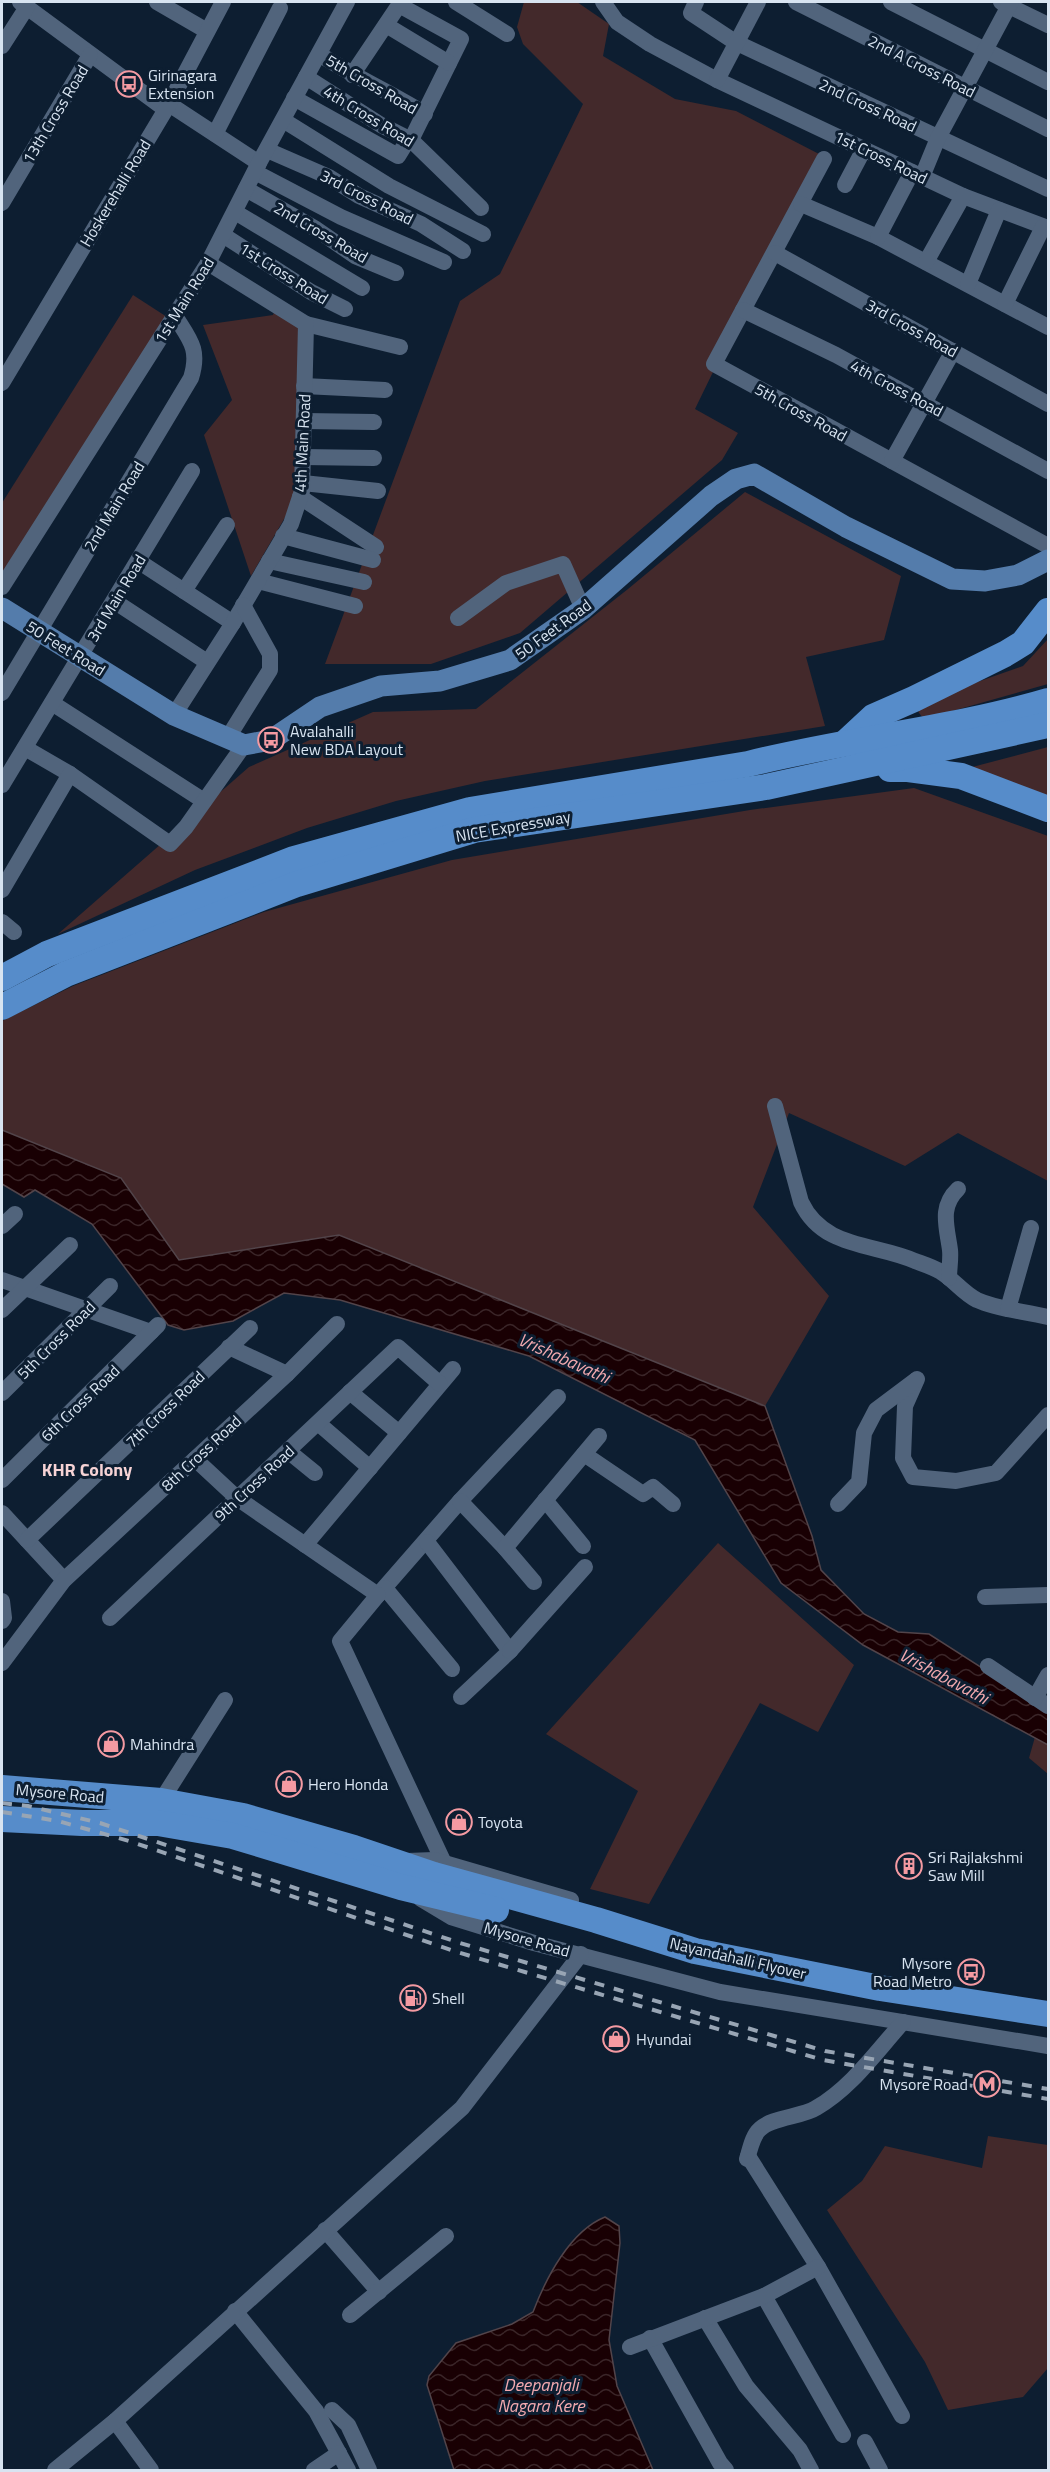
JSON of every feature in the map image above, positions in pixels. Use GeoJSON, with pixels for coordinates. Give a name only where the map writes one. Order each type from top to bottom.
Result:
{"type":"FeatureCollection","features":[{"type":"Feature","properties":{"kind":"highway"},"geometry":{"type":"LineString","coordinates":[[845,743],[873,717],[925,694],[1023,643],[1048,610]]}},
{"type":"Feature","properties":{"kind":"highway","name":"NICE Expressway"},"geometry":{"type":"LineString","coordinates":[[2,978],[47,954],[294,859],[470,810],[748,764],[845,743],[1009,713],[1048,701]]}},
{"type":"Feature","properties":{"kind":"highway","name":"NICE Expressway"},"geometry":{"type":"LineString","coordinates":[[2,1007],[66,974],[297,884],[474,830],[766,787],[1048,725]]}},
{"type":"Feature","properties":{"kind":"highway"},"geometry":{"type":"LineString","coordinates":[[851,769],[908,769],[961,776],[1048,809]]}},
{"type":"Feature","properties":{"kind":"highway","name":"Mysore Road"},"geometry":{"type":"LineString","coordinates":[[2,1788],[161,1801],[243,1816],[398,1862],[439,1869]]}},
{"type":"Feature","properties":{"kind":"highway","name":"Mysore Road"},"geometry":{"type":"LineString","coordinates":[[2,1818],[82,1823],[158,1822],[233,1836],[401,1887],[454,1900]]}},
{"type":"Feature","properties":{"kind":"highway","name":"Nayandahalli Flyover"},"geometry":{"type":"LineString","coordinates":[[439,1869],[596,1920],[693,1958],[1048,2014]]}},
{"type":"Feature","properties":{"kind":"highway","name":"Nayandahalli Flyover"},"geometry":{"type":"LineString","coordinates":[[454,1900],[693,1958],[795,1986],[1048,2027]]}},
{"type":"Feature","properties":{"kind":"main road","name":"50 Feet Road"},"geometry":{"type":"LineString","coordinates":[[2,608],[174,715],[236,742],[271,740],[320,707],[381,686],[440,681],[510,660],[583,609],[711,496],[736,479],[754,474],[846,527],[952,579],[985,581],[1017,575],[1048,560]]}},
{"type":"Feature","properties":{"kind":"street"},"geometry":{"type":"LineString","coordinates":[[157,2],[207,31]]}},
{"type":"Feature","properties":{"kind":"street","name":"Hoskerehalli Road"},"geometry":{"type":"LineString","coordinates":[[2,382],[167,107],[223,2]]}},
{"type":"Feature","properties":{"kind":"street","name":"1st Main Road"},"geometry":{"type":"LineString","coordinates":[[2,587],[208,263],[347,2]]}},
{"type":"Feature","properties":{"kind":"street"},"geometry":{"type":"LineString","coordinates":[[456,2],[507,34]]}},
{"type":"Feature","properties":{"kind":"street","name":"1st Cross Road"},"geometry":{"type":"LineString","coordinates":[[603,2],[617,22],[650,44],[717,80],[963,196],[1046,228]]}},
{"type":"Feature","properties":{"kind":"street"},"geometry":{"type":"LineString","coordinates":[[717,80],[735,42],[759,2]]}},
{"type":"Feature","properties":{"kind":"street","name":"2nd A Cross Road"},"geometry":{"type":"LineString","coordinates":[[796,2],[1048,129]]}},
{"type":"Feature","properties":{"kind":"street"},"geometry":{"type":"LineString","coordinates":[[891,2],[1048,82]]}},
{"type":"Feature","properties":{"kind":"street"},"geometry":{"type":"LineString","coordinates":[[294,98],[398,156],[425,114],[460,39],[400,3],[352,75]]}},
{"type":"Feature","properties":{"kind":"street"},"geometry":{"type":"LineString","coordinates":[[878,237],[987,51],[1007,3],[1048,25]]}},
{"type":"Feature","properties":{"kind":"street"},"geometry":{"type":"LineString","coordinates":[[2,46],[24,4],[90,55],[167,107],[260,162],[341,217],[444,262]]}},
{"type":"Feature","properties":{"kind":"street","name":"2nd Cross Road"},"geometry":{"type":"LineString","coordinates":[[694,7],[735,42],[1048,189]]}},
{"type":"Feature","properties":{"kind":"street"},"geometry":{"type":"LineString","coordinates":[[214,134],[280,8]]}},
{"type":"Feature","properties":{"kind":"street"},"geometry":{"type":"LineString","coordinates":[[386,26],[449,63]]}},
{"type":"Feature","properties":{"kind":"street","name":"5th Cross Road"},"geometry":{"type":"LineString","coordinates":[[319,54],[352,75],[385,89],[425,114]]}},
{"type":"Feature","properties":{"kind":"street","name":"13th Cross Road"},"geometry":{"type":"LineString","coordinates":[[2,203],[90,55]]}},
{"type":"Feature","properties":{"kind":"street","name":"4th Cross Road"},"geometry":{"type":"LineString","coordinates":[[306,77],[381,125],[410,139],[481,208]]}},
{"type":"Feature","properties":{"kind":"street"},"geometry":{"type":"LineString","coordinates":[[283,120],[389,186],[483,234]]}},
{"type":"Feature","properties":{"kind":"street"},"geometry":{"type":"LineString","coordinates":[[845,185],[864,149]]}},
{"type":"Feature","properties":{"kind":"street","name":"5th Cross Road"},"geometry":{"type":"LineString","coordinates":[[824,159],[714,364],[1048,546]]}},
{"type":"Feature","properties":{"kind":"street","name":"3rd Cross Road"},"geometry":{"type":"LineString","coordinates":[[260,162],[329,177],[359,196],[421,224],[463,251]]}},
{"type":"Feature","properties":{"kind":"street","name":"2nd Cross Road"},"geometry":{"type":"LineString","coordinates":[[246,189],[324,233],[355,256],[396,273]]}},
{"type":"Feature","properties":{"kind":"street"},"geometry":{"type":"LineString","coordinates":[[926,262],[963,196]]}},
{"type":"Feature","properties":{"kind":"street"},"geometry":{"type":"LineString","coordinates":[[801,204],[878,237],[1048,327]]}},
{"type":"Feature","properties":{"kind":"street"},"geometry":{"type":"LineString","coordinates":[[968,284],[999,210]]}},
{"type":"Feature","properties":{"kind":"street"},"geometry":{"type":"LineString","coordinates":[[235,212],[362,288]]}},
{"type":"Feature","properties":{"kind":"street"},"geometry":{"type":"LineString","coordinates":[[1005,303],[1046,228]]}},
{"type":"Feature","properties":{"kind":"street","name":"1st Cross Road"},"geometry":{"type":"LineString","coordinates":[[223,235],[311,292],[345,309]]}},
{"type":"Feature","properties":{"kind":"street","name":"3rd Cross Road"},"geometry":{"type":"LineString","coordinates":[[775,253],[1048,404]]}},
{"type":"Feature","properties":{"kind":"street"},"geometry":{"type":"LineString","coordinates":[[208,263],[306,324],[400,347]]}},
{"type":"Feature","properties":{"kind":"street","name":"4th Cross Road"},"geometry":{"type":"LineString","coordinates":[[743,310],[925,403],[1048,471]]}},
{"type":"Feature","properties":{"kind":"street","name":"2nd Main Road"},"geometry":{"type":"LineString","coordinates":[[2,693],[191,378],[196,362],[194,346],[175,316]]}},
{"type":"Feature","properties":{"kind":"street","name":"4th Main Road"},"geometry":{"type":"LineString","coordinates":[[174,715],[233,623],[291,524],[301,490],[306,324]]}},
{"type":"Feature","properties":{"kind":"street"},"geometry":{"type":"LineString","coordinates":[[892,462],[953,351]]}},
{"type":"Feature","properties":{"kind":"street"},"geometry":{"type":"LineString","coordinates":[[304,386],[385,390]]}},
{"type":"Feature","properties":{"kind":"street"},"geometry":{"type":"LineString","coordinates":[[304,421],[374,422]]}},
{"type":"Feature","properties":{"kind":"street"},"geometry":{"type":"LineString","coordinates":[[303,456],[374,458]]}},
{"type":"Feature","properties":{"kind":"street","name":"3rd Main Road"},"geometry":{"type":"LineString","coordinates":[[2,785],[192,471]]}},
{"type":"Feature","properties":{"kind":"street"},"geometry":{"type":"LineString","coordinates":[[301,490],[378,491]]}},
{"type":"Feature","properties":{"kind":"street"},"geometry":{"type":"LineString","coordinates":[[284,536],[375,553],[301,490]]}},
{"type":"Feature","properties":{"kind":"street"},"geometry":{"type":"LineString","coordinates":[[184,591],[226,525]]}},
{"type":"Feature","properties":{"kind":"street"},"geometry":{"type":"LineString","coordinates":[[138,561],[233,623]]}},
{"type":"Feature","properties":{"kind":"street"},"geometry":{"type":"LineString","coordinates":[[269,561],[364,582]]}},
{"type":"Feature","properties":{"kind":"street"},"geometry":{"type":"LineString","coordinates":[[458,618],[506,583],[563,564],[583,609]]}},
{"type":"Feature","properties":{"kind":"street"},"geometry":{"type":"LineString","coordinates":[[258,581],[355,606]]}},
{"type":"Feature","properties":{"kind":"street"},"geometry":{"type":"LineString","coordinates":[[114,601],[207,662]]}},
{"type":"Feature","properties":{"kind":"street"},"geometry":{"type":"LineString","coordinates":[[25,748],[70,774],[170,844],[204,801],[236,742],[270,670],[270,654],[243,605]]}},
{"type":"Feature","properties":{"kind":"street"},"geometry":{"type":"LineString","coordinates":[[52,703],[204,801]]}},
{"type":"Feature","properties":{"kind":"street"},"geometry":{"type":"LineString","coordinates":[[2,890],[70,774]]}},
{"type":"Feature","properties":{"kind":"street"},"geometry":{"type":"LineString","coordinates":[[775,1106],[801,1202],[806,1214],[815,1223],[851,1244],[909,1258],[942,1272],[976,1300],[1048,1317]]}},
{"type":"Feature","properties":{"kind":"street"},"geometry":{"type":"LineString","coordinates":[[949,1278],[951,1252],[945,1226],[945,1212],[950,1196],[958,1189]]}},
{"type":"Feature","properties":{"kind":"street"},"geometry":{"type":"LineString","coordinates":[[2,1226],[15,1214]]}},
{"type":"Feature","properties":{"kind":"street"},"geometry":{"type":"LineString","coordinates":[[1008,1309],[1030,1228]]}},
{"type":"Feature","properties":{"kind":"street"},"geometry":{"type":"LineString","coordinates":[[2,1310],[70,1245]]}},
{"type":"Feature","properties":{"kind":"street"},"geometry":{"type":"LineString","coordinates":[[2,1280],[86,1310]]}},
{"type":"Feature","properties":{"kind":"street","name":"5th Cross Road"},"geometry":{"type":"LineString","coordinates":[[2,1393],[110,1286]]}},
{"type":"Feature","properties":{"kind":"street","name":"6th Cross Road"},"geometry":{"type":"LineString","coordinates":[[2,1480],[154,1328],[86,1310]]}},
{"type":"Feature","properties":{"kind":"street","name":"8th Cross Road"},"geometry":{"type":"LineString","coordinates":[[2,1663],[64,1580],[288,1374],[337,1324]]}},
{"type":"Feature","properties":{"kind":"street","name":"7th Cross Road"},"geometry":{"type":"LineString","coordinates":[[27,1540],[250,1328]]}},
{"type":"Feature","properties":{"kind":"street"},"geometry":{"type":"LineString","coordinates":[[124,1331],[139,1345]]}},
{"type":"Feature","properties":{"kind":"street"},"geometry":{"type":"LineString","coordinates":[[230,1347],[288,1374]]}},
{"type":"Feature","properties":{"kind":"street","name":"9th Cross Road"},"geometry":{"type":"LineString","coordinates":[[110,1618],[398,1347],[440,1384]]}},
{"type":"Feature","properties":{"kind":"street"},"geometry":{"type":"LineString","coordinates":[[305,1545],[453,1369]]}},
{"type":"Feature","properties":{"kind":"street"},"geometry":{"type":"LineString","coordinates":[[838,1504],[859,1482],[864,1433],[876,1410],[917,1379],[905,1406],[903,1448],[903,1458],[913,1477],[956,1481],[996,1473],[1048,1415]]}},
{"type":"Feature","properties":{"kind":"street"},"geometry":{"type":"LineString","coordinates":[[350,1392],[399,1433]]}},
{"type":"Feature","properties":{"kind":"street"},"geometry":{"type":"LineString","coordinates":[[439,1869],[340,1641],[460,1501],[558,1397]]}},
{"type":"Feature","properties":{"kind":"street"},"geometry":{"type":"LineString","coordinates":[[318,1423],[370,1468]]}},
{"type":"Feature","properties":{"kind":"street"},"geometry":{"type":"LineString","coordinates":[[505,1548],[599,1436]]}},
{"type":"Feature","properties":{"kind":"street"},"geometry":{"type":"LineString","coordinates":[[288,1451],[315,1473]]}},
{"type":"Feature","properties":{"kind":"street"},"geometry":{"type":"LineString","coordinates":[[584,1454],[643,1494],[653,1487],[672,1504]]}},
{"type":"Feature","properties":{"kind":"street"},"geometry":{"type":"LineString","coordinates":[[195,1459],[237,1498],[305,1545],[382,1591],[452,1669]]}},
{"type":"Feature","properties":{"kind":"street"},"geometry":{"type":"LineString","coordinates":[[545,1500],[583,1546]]}},
{"type":"Feature","properties":{"kind":"street"},"geometry":{"type":"LineString","coordinates":[[460,1501],[534,1582]]}},
{"type":"Feature","properties":{"kind":"street"},"geometry":{"type":"LineString","coordinates":[[2,1513],[64,1580]]}},
{"type":"Feature","properties":{"kind":"street"},"geometry":{"type":"LineString","coordinates":[[427,1542],[510,1650]]}},
{"type":"Feature","properties":{"kind":"street"},"geometry":{"type":"LineString","coordinates":[[461,1697],[510,1650],[585,1567]]}},
{"type":"Feature","properties":{"kind":"street"},"geometry":{"type":"LineString","coordinates":[[985,1597],[1048,1595]]}},
{"type":"Feature","properties":{"kind":"street"},"geometry":{"type":"LineString","coordinates":[[2,1601],[4,1618],[2,1622]]}},
{"type":"Feature","properties":{"kind":"street"},"geometry":{"type":"LineString","coordinates":[[988,1666],[1042,1702],[1048,1675]]}},
{"type":"Feature","properties":{"kind":"street"},"geometry":{"type":"LineString","coordinates":[[161,1801],[225,1700]]}},
{"type":"Feature","properties":{"kind":"street","name":"Mysore Road"},"geometry":{"type":"LineString","coordinates":[[439,1869],[769,1959],[1041,2004]]}},
{"type":"Feature","properties":{"kind":"street","name":"Mysore Road"},"geometry":{"type":"LineString","coordinates":[[401,1887],[451,1917],[534,1944],[581,1954],[720,1992],[1048,2046]]}},
{"type":"Feature","properties":{"kind":"street"},"geometry":{"type":"LineString","coordinates":[[55,2470],[115,2421],[462,2108],[581,1954]]}},
{"type":"Feature","properties":{"kind":"street"},"geometry":{"type":"LineString","coordinates":[[902,2416],[818,2266],[748,2158],[755,2135],[761,2127],[814,2110],[832,2098],[848,2084],[903,2022]]}},
{"type":"Feature","properties":{"kind":"street"},"geometry":{"type":"LineString","coordinates":[[325,2230],[379,2292]]}},
{"type":"Feature","properties":{"kind":"street"},"geometry":{"type":"LineString","coordinates":[[350,2315],[446,2236]]}},
{"type":"Feature","properties":{"kind":"street"},"geometry":{"type":"LineString","coordinates":[[630,2347],[764,2296],[818,2266]]}},
{"type":"Feature","properties":{"kind":"street"},"geometry":{"type":"LineString","coordinates":[[764,2296],[843,2435]]}},
{"type":"Feature","properties":{"kind":"street"},"geometry":{"type":"LineString","coordinates":[[235,2311],[316,2411],[348,2470]]}},
{"type":"Feature","properties":{"kind":"street"},"geometry":{"type":"LineString","coordinates":[[705,2318],[746,2386],[800,2450],[812,2470]]}},
{"type":"Feature","properties":{"kind":"street"},"geometry":{"type":"LineString","coordinates":[[650,2338],[726,2470]]}},
{"type":"Feature","properties":{"kind":"street"},"geometry":{"type":"LineString","coordinates":[[332,2410],[348,2425],[369,2470]]}},
{"type":"Feature","properties":{"kind":"street"},"geometry":{"type":"LineString","coordinates":[[115,2421],[151,2470]]}},
{"type":"Feature","properties":{"kind":"street"},"geometry":{"type":"LineString","coordinates":[[865,2442],[880,2470]]}},
{"type":"Feature","properties":{"kind":"street"},"geometry":{"type":"LineString","coordinates":[[314,2470],[339,2453]]}},
{"type":"Feature","properties":{"kind":"shaded area"},"geometry":{"type":"Polygon","coordinates":[[[524,2],[577,2],[609,24],[603,56],[675,99],[736,111],[819,154],[695,409],[738,433],[722,460],[520,633],[431,664],[325,664],[460,301],[500,274],[583,104],[523,44],[517,27],[524,2]]]}},
{"type":"Feature","properties":{"kind":"shaded area"},"geometry":{"type":"Polygon","coordinates":[[[133,295],[167,317],[2,580],[2,503],[133,295]]]}},
{"type":"Feature","properties":{"kind":"shaded area"},"geometry":{"type":"Polygon","coordinates":[[[276,307],[303,325],[298,495],[251,576],[204,435],[232,400],[203,325],[273,315],[276,307]]]}},
{"type":"Feature","properties":{"kind":"shaded area"},"geometry":{"type":"Polygon","coordinates":[[[745,492],[901,576],[884,640],[806,657],[825,726],[485,781],[396,801],[307,828],[195,870],[58,934],[249,767],[373,712],[476,709],[628,589],[745,492]]]}},
{"type":"Feature","properties":{"kind":"shaded area"},"geometry":{"type":"Polygon","coordinates":[[[1048,639],[1048,684],[931,717],[923,718],[919,713],[917,706],[923,701],[1023,666],[1048,639]]]}},
{"type":"Feature","properties":{"kind":"shaded area"},"geometry":{"type":"Polygon","coordinates":[[[1048,747],[1048,802],[961,770],[1048,747]]]}},
{"type":"Feature","properties":{"kind":"shaded area"},"geometry":{"type":"Polygon","coordinates":[[[914,788],[1048,836],[1048,1181],[958,1133],[905,1166],[789,1113],[753,1207],[829,1296],[765,1406],[339,1235],[179,1260],[121,1178],[2,1130],[2,1021],[73,986],[264,912],[452,860],[750,810],[914,788]]]}},
{"type":"Feature","properties":{"kind":"shaded area"},"geometry":{"type":"Polygon","coordinates":[[[718,1543],[854,1665],[818,1732],[760,1703],[649,1904],[590,1889],[638,1791],[546,1734],[718,1543]]]}},
{"type":"Feature","properties":{"kind":"shaded area"},"geometry":{"type":"Polygon","coordinates":[[[1035,1737],[1048,1745],[1048,1774],[1029,1758],[1035,1737]]]}},
{"type":"Feature","properties":{"kind":"shaded area"},"geometry":{"type":"Polygon","coordinates":[[[988,2136],[1048,2145],[1048,2368],[1023,2397],[948,2410],[925,2362],[827,2210],[862,2181],[885,2146],[982,2168],[988,2136]]]}},
{"type":"Feature","properties":{"kind":"water","name":"Vrishabavathi"},"geometry":{"type":"Polygon","coordinates":[[[2,1130],[121,1178],[179,1260],[339,1235],[765,1406],[812,1536],[821,1570],[864,1614],[898,1632],[929,1634],[1048,1710],[1048,1745],[863,1645],[781,1583],[695,1440],[529,1356],[340,1300],[284,1293],[233,1321],[184,1330],[168,1325],[92,1224],[35,1190],[24,1197],[2,1184],[2,1130]]]}},
{"type":"Feature","properties":{"kind":"water","name":"Deepanjali Nagara Kere"},"geometry":{"type":"Polygon","coordinates":[[[605,2217],[619,2226],[620,2243],[609,2340],[617,2386],[653,2470],[454,2470],[427,2385],[429,2376],[456,2343],[512,2324],[533,2312],[552,2271],[570,2244],[592,2224],[605,2217]]]}},
{"type":"Feature","properties":{"kind":"railway"},"geometry":{"type":"LineString","coordinates":[[2,1803],[28,1806],[100,1823],[460,1943],[825,2051],[1048,2089]]}},
{"type":"Feature","properties":{"kind":"railway"},"geometry":{"type":"LineString","coordinates":[[2,1812],[58,1821],[129,1841],[457,1952],[823,2060],[1048,2099]]}},
{"type":"Feature","properties":{"kind":"place","name":"Girinagara Extension"},"geometry":{"type":"Point","coordinates":[129,84]}},
{"type":"Feature","properties":{"kind":"place","name":"Avalahalli New BDA Layout"},"geometry":{"type":"Point","coordinates":[271,740]}},
{"type":"Feature","properties":{"kind":"place","name":"Mahindra"},"geometry":{"type":"Point","coordinates":[111,1744]}},
{"type":"Feature","properties":{"kind":"place","name":"Hero Honda"},"geometry":{"type":"Point","coordinates":[289,1784]}},
{"type":"Feature","properties":{"kind":"place","name":"Toyota"},"geometry":{"type":"Point","coordinates":[459,1822]}},
{"type":"Feature","properties":{"kind":"place","name":"Sri Rajlakshmi Saw Mill"},"geometry":{"type":"Point","coordinates":[909,1866]}},
{"type":"Feature","properties":{"kind":"place","name":"Mysore Road Metro"},"geometry":{"type":"Point","coordinates":[971,1972]}},
{"type":"Feature","properties":{"kind":"place","name":"Shell"},"geometry":{"type":"Point","coordinates":[413,1998]}},
{"type":"Feature","properties":{"kind":"place","name":"Hyundai"},"geometry":{"type":"Point","coordinates":[616,2039]}},
{"type":"Feature","properties":{"kind":"place","name":"Mysore Road"},"geometry":{"type":"Point","coordinates":[987,2084]}},
{"type":"Feature","properties":{"kind":"district","name":"KHR Colony"},"geometry":{"type":"Point","coordinates":[87,1469]}}]}
